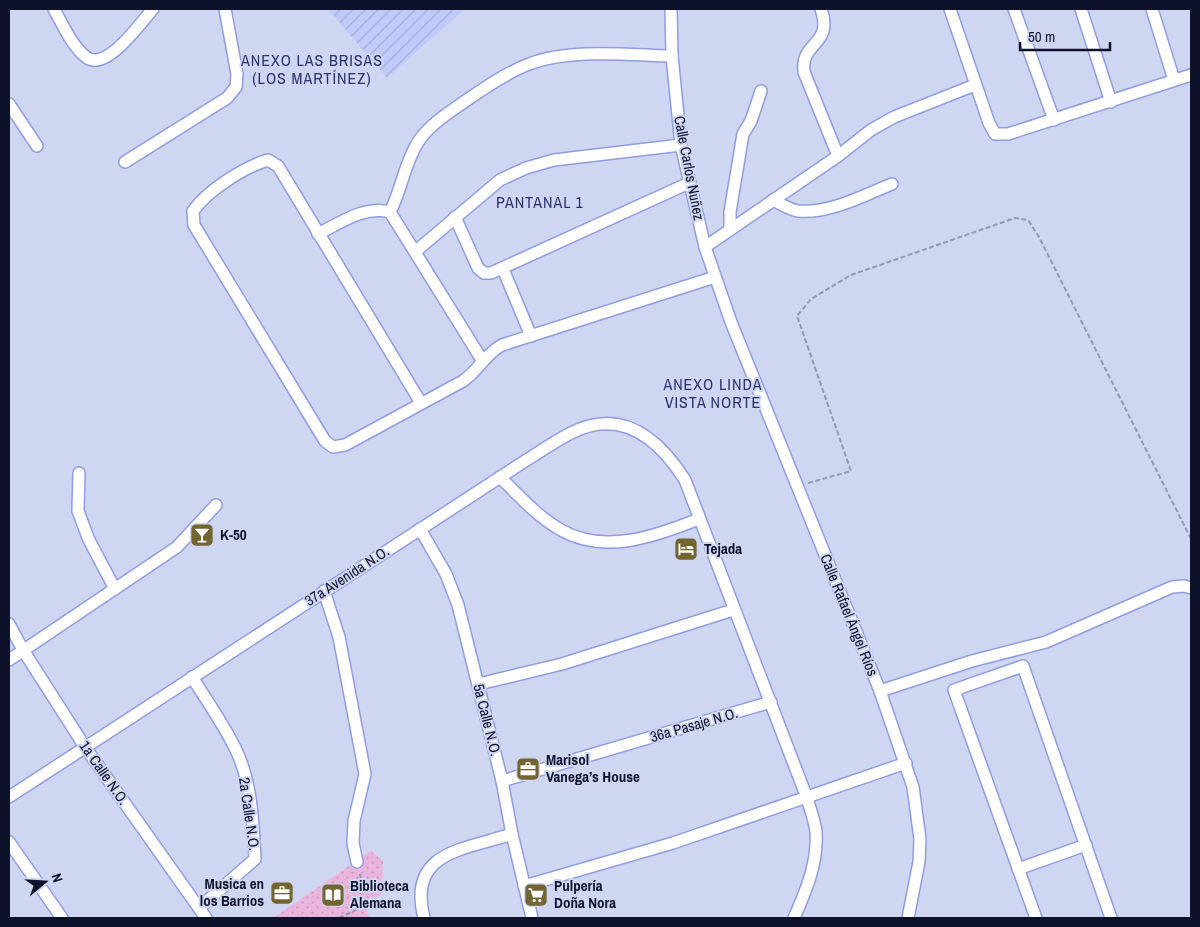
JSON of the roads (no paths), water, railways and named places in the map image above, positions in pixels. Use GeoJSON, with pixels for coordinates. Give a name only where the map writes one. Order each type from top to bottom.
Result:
{"type":"FeatureCollection","features":[{"type":"Feature","properties":{"kind":"street"},"geometry":{"type":"LineString","coordinates":[[54,9],[76,46],[88,59],[100,60],[114,53],[153,9]]}},
{"type":"Feature","properties":{"kind":"street"},"geometry":{"type":"LineString","coordinates":[[124,162],[227,98],[236,87],[237,74],[225,9]]}},
{"type":"Feature","properties":{"kind":"street","name":"Calle Carlos Nuñez"},"geometry":{"type":"LineString","coordinates":[[671,9],[672,56],[682,145],[689,182],[705,247],[731,322]]}},
{"type":"Feature","properties":{"kind":"street"},"geometry":{"type":"LineString","coordinates":[[821,9],[825,26],[824,33],[806,53],[803,62],[804,72],[838,156]]}},
{"type":"Feature","properties":{"kind":"street"},"geometry":{"type":"LineString","coordinates":[[950,9],[975,85],[995,134],[1008,134],[1054,120],[1191,74]]}},
{"type":"Feature","properties":{"kind":"street"},"geometry":{"type":"LineString","coordinates":[[1014,9],[1054,120]]}},
{"type":"Feature","properties":{"kind":"street"},"geometry":{"type":"LineString","coordinates":[[1081,9],[1111,102]]}},
{"type":"Feature","properties":{"kind":"street"},"geometry":{"type":"LineString","coordinates":[[1152,9],[1174,80]]}},
{"type":"Feature","properties":{"kind":"street"},"geometry":{"type":"LineString","coordinates":[[390,212],[407,162],[419,140],[437,121],[484,88],[529,64],[547,59],[605,54],[672,56]]}},
{"type":"Feature","properties":{"kind":"street"},"geometry":{"type":"LineString","coordinates":[[705,247],[838,156],[871,130],[894,117],[975,85]]}},
{"type":"Feature","properties":{"kind":"street"},"geometry":{"type":"LineString","coordinates":[[730,230],[730,212],[743,134],[761,91]]}},
{"type":"Feature","properties":{"kind":"street"},"geometry":{"type":"LineString","coordinates":[[9,104],[36,146]]}},
{"type":"Feature","properties":{"kind":"street"},"geometry":{"type":"LineString","coordinates":[[416,251],[500,180],[526,168],[554,160],[682,145]]}},
{"type":"Feature","properties":{"kind":"street"},"geometry":{"type":"LineString","coordinates":[[421,403],[278,166],[268,160],[255,164],[201,200],[192,211],[194,225],[325,441],[333,447],[345,445],[464,381],[475,373],[482,360],[491,351],[502,345],[714,277]]}},
{"type":"Feature","properties":{"kind":"street"},"geometry":{"type":"LineString","coordinates":[[455,217],[478,268],[484,273],[492,273],[689,182]]}},
{"type":"Feature","properties":{"kind":"street"},"geometry":{"type":"LineString","coordinates":[[773,200],[796,210],[812,211],[838,205],[892,184]]}},
{"type":"Feature","properties":{"kind":"street"},"geometry":{"type":"LineString","coordinates":[[318,234],[365,211],[378,209],[390,212],[482,360]]}},
{"type":"Feature","properties":{"kind":"street"},"geometry":{"type":"LineString","coordinates":[[503,269],[531,336]]}},
{"type":"Feature","properties":{"kind":"street","name":"Calle Rafael Ángel Ríos"},"geometry":{"type":"LineString","coordinates":[[731,322],[880,691],[906,763],[918,812],[920,839],[912,917]]}},
{"type":"Feature","properties":{"kind":"street","name":"37a Avenida N.O."},"geometry":{"type":"LineString","coordinates":[[9,797],[572,432],[594,426],[618,425],[637,430],[656,443],[671,459],[685,480],[806,798],[816,830],[816,857],[808,886],[794,918]]}},
{"type":"Feature","properties":{"kind":"street"},"geometry":{"type":"LineString","coordinates":[[79,473],[78,511],[88,540],[115,589]]}},
{"type":"Feature","properties":{"kind":"street"},"geometry":{"type":"LineString","coordinates":[[500,477],[535,511],[561,530],[583,540],[607,542],[633,540],[661,534],[699,519]]}},
{"type":"Feature","properties":{"kind":"street"},"geometry":{"type":"LineString","coordinates":[[9,660],[177,547],[216,505]]}},
{"type":"Feature","properties":{"kind":"street","name":"5a Calle N.O."},"geometry":{"type":"LineString","coordinates":[[420,529],[446,574],[458,605],[502,781],[512,834],[532,918]]}},
{"type":"Feature","properties":{"kind":"street"},"geometry":{"type":"LineString","coordinates":[[880,691],[972,661],[1046,642],[1172,587],[1191,588]]}},
{"type":"Feature","properties":{"kind":"street"},"geometry":{"type":"LineString","coordinates":[[324,591],[339,637],[365,774],[354,821],[353,843],[357,862]]}},
{"type":"Feature","properties":{"kind":"street"},"geometry":{"type":"LineString","coordinates":[[479,684],[562,664],[734,610]]}},
{"type":"Feature","properties":{"kind":"street","name":"1a Calle N.O."},"geometry":{"type":"LineString","coordinates":[[9,624],[23,650],[85,747],[206,918]]}},
{"type":"Feature","properties":{"kind":"street"},"geometry":{"type":"LineString","coordinates":[[1036,918],[954,690],[1024,666],[1111,918]]}},
{"type":"Feature","properties":{"kind":"street","name":"2a Calle N.O."},"geometry":{"type":"LineString","coordinates":[[192,677],[236,750],[246,781],[253,819],[255,859],[199,908]]}},
{"type":"Feature","properties":{"kind":"street","name":"36a Pasaje N.O."},"geometry":{"type":"LineString","coordinates":[[502,781],[771,702]]}},
{"type":"Feature","properties":{"kind":"street"},"geometry":{"type":"LineString","coordinates":[[524,886],[673,843],[906,763]]}},
{"type":"Feature","properties":{"kind":"street"},"geometry":{"type":"LineString","coordinates":[[424,918],[420,902],[422,882],[432,863],[452,852],[512,834]]}},
{"type":"Feature","properties":{"kind":"street"},"geometry":{"type":"LineString","coordinates":[[9,842],[62,918]]}},
{"type":"Feature","properties":{"kind":"street"},"geometry":{"type":"LineString","coordinates":[[1018,869],[1086,845]]}},
{"type":"Feature","properties":{"kind":"place","name":"K-50"},"geometry":{"type":"Point","coordinates":[202,535]}},
{"type":"Feature","properties":{"kind":"place","name":"Tejada"},"geometry":{"type":"Point","coordinates":[686,549]}},
{"type":"Feature","properties":{"kind":"place","name":"Marisol Vanega’s House"},"geometry":{"type":"Point","coordinates":[528,769]}},
{"type":"Feature","properties":{"kind":"place","name":"Musica en los Barrios"},"geometry":{"type":"Point","coordinates":[282,893]}},
{"type":"Feature","properties":{"kind":"place","name":"Biblioteca Alemana"},"geometry":{"type":"Point","coordinates":[333,895]}},
{"type":"Feature","properties":{"kind":"place","name":"Pulpería Doña Nora"},"geometry":{"type":"Point","coordinates":[536,895]}},
{"type":"Feature","properties":{"kind":"district","name":"ANEXO LAS BRISAS (LOS MARTÍNEZ)"},"geometry":{"type":"Point","coordinates":[312,69]}},
{"type":"Feature","properties":{"kind":"district","name":"PANTANAL 1"},"geometry":{"type":"Point","coordinates":[540,202]}},
{"type":"Feature","properties":{"kind":"district","name":"ANEXO LINDA VISTA NORTE"},"geometry":{"type":"Point","coordinates":[713,393]}}]}
